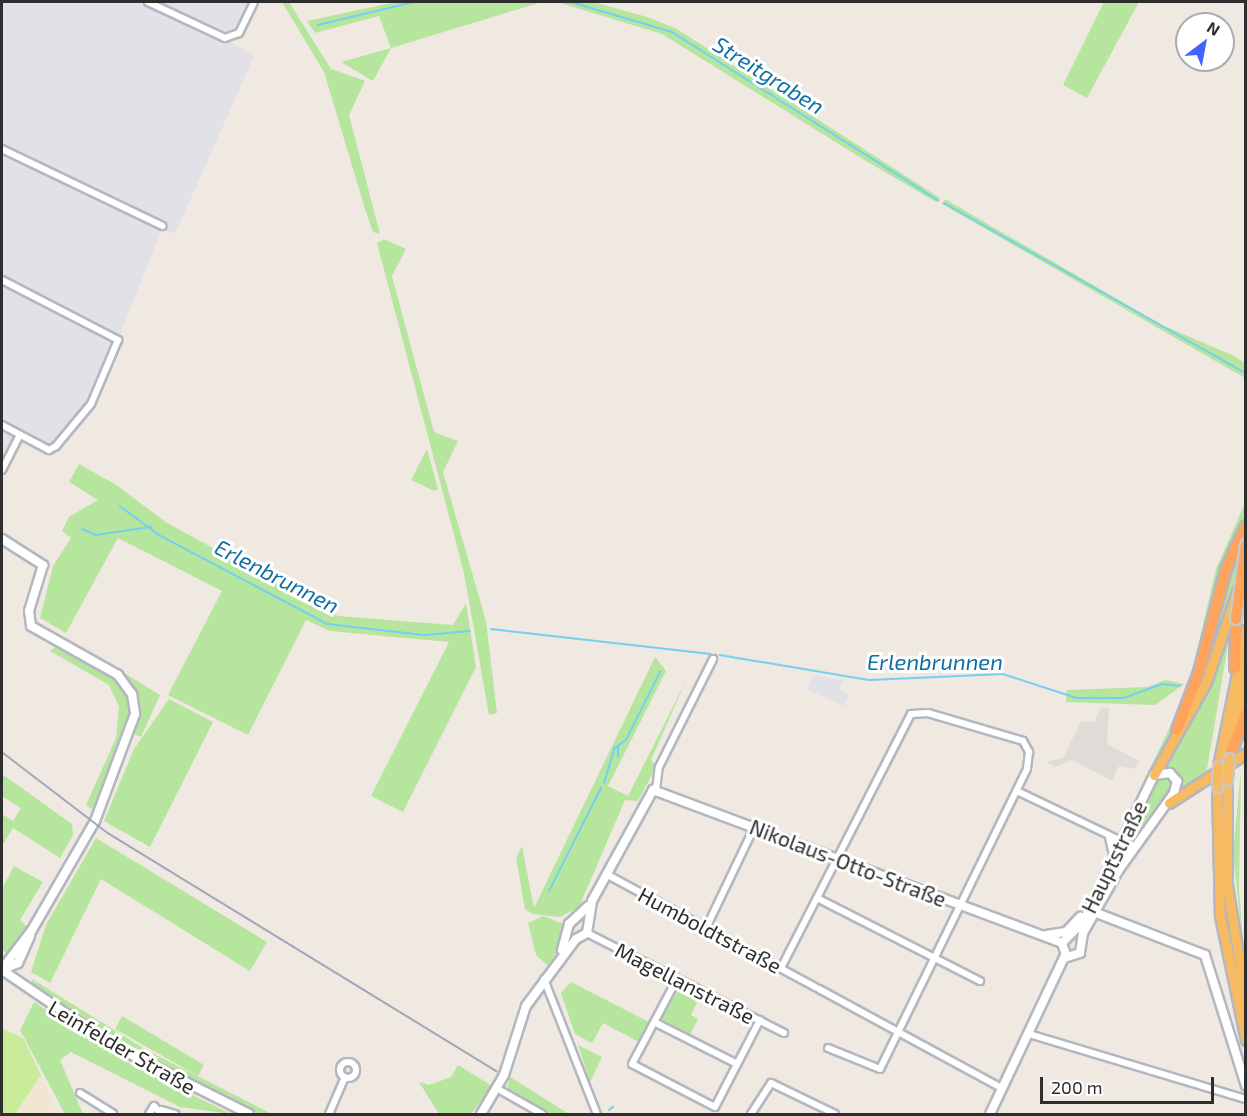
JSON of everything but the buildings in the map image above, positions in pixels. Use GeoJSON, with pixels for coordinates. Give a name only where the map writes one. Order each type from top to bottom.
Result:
{"type":"FeatureCollection","features":[{"type":"Feature","properties":{"kind":"highway"},"geometry":{"type":"LineString","coordinates":[[1177,730],[1199,672],[1226,569],[1245,526]]}},
{"type":"Feature","properties":{"kind":"highway"},"geometry":{"type":"LineString","coordinates":[[1245,544],[1236,619],[1240,668],[1218,766],[1217,787],[1220,916],[1245,1040]]}},
{"type":"Feature","properties":{"kind":"highway"},"geometry":{"type":"LineString","coordinates":[[1154,775],[1209,675],[1245,570]]}},
{"type":"Feature","properties":{"kind":"highway"},"geometry":{"type":"LineString","coordinates":[[1245,630],[1227,780],[1230,916],[1245,1002]]}},
{"type":"Feature","properties":{"kind":"highway"},"geometry":{"type":"LineString","coordinates":[[1229,758],[1245,714]]}},
{"type":"Feature","properties":{"kind":"highway"},"geometry":{"type":"LineString","coordinates":[[1169,803],[1245,753]]}},
{"type":"Feature","properties":{"kind":"main road"},"geometry":{"type":"LineString","coordinates":[[2,538],[43,565],[28,616],[42,633],[114,671],[135,701],[133,726],[121,761],[68,869],[32,930],[2,970]]}},
{"type":"Feature","properties":{"kind":"main road"},"geometry":{"type":"LineString","coordinates":[[1154,775],[1170,773],[1177,781],[1169,803]]}},
{"type":"Feature","properties":{"kind":"main road","name":"Hauptstraße"},"geometry":{"type":"LineString","coordinates":[[1093,906],[1128,845],[1131,827],[1154,775]]}},
{"type":"Feature","properties":{"kind":"main road"},"geometry":{"type":"LineString","coordinates":[[483,1114],[498,1089],[522,1014],[573,937],[587,933],[582,921],[644,798],[656,790]]}},
{"type":"Feature","properties":{"kind":"main road","name":"Nikolaus-Otto-Straße"},"geometry":{"type":"LineString","coordinates":[[656,790],[836,861],[1041,936],[1065,952]]}},
{"type":"Feature","properties":{"kind":"main road","name":"Hauptstraße"},"geometry":{"type":"LineString","coordinates":[[1065,952],[1080,952],[1076,940],[1114,862],[1169,803]]}},
{"type":"Feature","properties":{"kind":"main road"},"geometry":{"type":"LineString","coordinates":[[1041,936],[1066,932],[1093,906],[1197,948],[1214,975],[1245,1086]]}},
{"type":"Feature","properties":{"kind":"main road"},"geometry":{"type":"LineString","coordinates":[[573,937],[569,924],[582,921]]}},
{"type":"Feature","properties":{"kind":"main road"},"geometry":{"type":"LineString","coordinates":[[23,987],[18,963],[32,930]]}},
{"type":"Feature","properties":{"kind":"main road"},"geometry":{"type":"LineString","coordinates":[[990,1114],[1057,980],[1065,952],[1076,940]]}},
{"type":"Feature","properties":{"kind":"main road"},"geometry":{"type":"LineString","coordinates":[[2,970],[18,963]]}},
{"type":"Feature","properties":{"kind":"main road","name":"Leinfelder Straße"},"geometry":{"type":"LineString","coordinates":[[2,970],[54,1009],[147,1065],[249,1114]]}},
{"type":"Feature","properties":{"kind":"street"},"geometry":{"type":"LineString","coordinates":[[148,2],[225,38],[239,33],[254,2]]}},
{"type":"Feature","properties":{"kind":"street"},"geometry":{"type":"LineString","coordinates":[[2,149],[163,226]]}},
{"type":"Feature","properties":{"kind":"street"},"geometry":{"type":"LineString","coordinates":[[2,280],[118,340],[91,404],[56,446],[50,450],[2,425]]}},
{"type":"Feature","properties":{"kind":"street"},"geometry":{"type":"LineString","coordinates":[[2,470],[20,435]]}},
{"type":"Feature","properties":{"kind":"street"},"geometry":{"type":"LineString","coordinates":[[656,790],[659,767],[713,659]]}},
{"type":"Feature","properties":{"kind":"street"},"geometry":{"type":"LineString","coordinates":[[781,969],[908,717],[928,713],[1020,739],[1029,763],[936,957],[878,1070],[828,1048]]}},
{"type":"Feature","properties":{"kind":"street"},"geometry":{"type":"LineString","coordinates":[[1017,790],[1128,845]]}},
{"type":"Feature","properties":{"kind":"street"},"geometry":{"type":"LineString","coordinates":[[1108,836],[1131,827]]}},
{"type":"Feature","properties":{"kind":"street"},"geometry":{"type":"LineString","coordinates":[[706,928],[754,828]]}},
{"type":"Feature","properties":{"kind":"street"},"geometry":{"type":"LineString","coordinates":[[1108,836],[1114,862]]}},
{"type":"Feature","properties":{"kind":"street","name":"Humboldtstraße"},"geometry":{"type":"LineString","coordinates":[[606,874],[1003,1089]]}},
{"type":"Feature","properties":{"kind":"street"},"geometry":{"type":"LineString","coordinates":[[817,898],[980,981]]}},
{"type":"Feature","properties":{"kind":"street","name":"Magellanstraße"},"geometry":{"type":"LineString","coordinates":[[587,933],[784,1033]]}},
{"type":"Feature","properties":{"kind":"street"},"geometry":{"type":"LineString","coordinates":[[544,979],[597,1114]]}},
{"type":"Feature","properties":{"kind":"street"},"geometry":{"type":"LineString","coordinates":[[677,979],[656,1023],[632,1064],[716,1107],[760,1020]]}},
{"type":"Feature","properties":{"kind":"street"},"geometry":{"type":"LineString","coordinates":[[656,1023],[737,1064]]}},
{"type":"Feature","properties":{"kind":"street"},"geometry":{"type":"LineString","coordinates":[[1029,1034],[1245,1099]]}},
{"type":"Feature","properties":{"kind":"street"},"geometry":{"type":"LineString","coordinates":[[329,1114],[345,1077]]}},
{"type":"Feature","properties":{"kind":"street"},"geometry":{"type":"LineString","coordinates":[[751,1114],[771,1083],[835,1114]]}},
{"type":"Feature","properties":{"kind":"street"},"geometry":{"type":"LineString","coordinates":[[498,1089],[542,1114]]}},
{"type":"Feature","properties":{"kind":"street"},"geometry":{"type":"LineString","coordinates":[[80,1093],[113,1114]]}},
{"type":"Feature","properties":{"kind":"street"},"geometry":{"type":"LineString","coordinates":[[148,1114],[152,1106],[161,1112],[175,1114]]}},
{"type":"Feature","properties":{"kind":"shaded area"},"geometry":{"type":"Polygon","coordinates":[[[2,2],[254,2],[239,33],[221,37],[254,56],[175,234],[162,228],[95,399],[49,450],[20,435],[2,456],[2,2]]]}},
{"type":"Feature","properties":{"kind":"shaded area"},"geometry":{"type":"Polygon","coordinates":[[[813,675],[844,680],[839,690],[849,696],[844,706],[806,689],[813,675]]]}},
{"type":"Feature","properties":{"kind":"shaded area"},"geometry":{"type":"Polygon","coordinates":[[[1101,707],[1109,708],[1107,744],[1139,761],[1135,769],[1119,766],[1112,781],[1072,760],[1055,767],[1046,762],[1063,758],[1081,721],[1094,722],[1101,707]]]}},
{"type":"Feature","properties":{"kind":"shaded area"},"geometry":{"type":"Polygon","coordinates":[[[41,1075],[59,1114],[15,1114],[41,1075]]]}},
{"type":"Feature","properties":{"kind":"green space"},"geometry":{"type":"Polygon","coordinates":[[[282,2],[289,2],[331,69],[365,81],[349,115],[380,234],[373,232],[365,209],[324,72],[282,2]]]}},
{"type":"Feature","properties":{"kind":"green space"},"geometry":{"type":"Polygon","coordinates":[[[396,2],[542,2],[391,48],[379,16],[315,33],[307,21],[396,2]]]}},
{"type":"Feature","properties":{"kind":"green space"},"geometry":{"type":"Polygon","coordinates":[[[542,2],[593,2],[647,17],[677,29],[940,198],[936,202],[866,161],[662,34],[560,3],[542,2]]]}},
{"type":"Feature","properties":{"kind":"green space"},"geometry":{"type":"Polygon","coordinates":[[[1104,2],[1139,2],[1087,98],[1063,85],[1104,2]]]}},
{"type":"Feature","properties":{"kind":"green space"},"geometry":{"type":"Polygon","coordinates":[[[391,48],[373,81],[341,62],[391,48]]]}},
{"type":"Feature","properties":{"kind":"green space"},"geometry":{"type":"Polygon","coordinates":[[[945,199],[1162,325],[1234,356],[1245,363],[1245,378],[942,204],[945,199]]]}},
{"type":"Feature","properties":{"kind":"green space"},"geometry":{"type":"Polygon","coordinates":[[[384,239],[406,249],[392,276],[434,432],[458,441],[443,472],[486,621],[497,713],[489,715],[464,573],[377,243],[384,239]]]}},
{"type":"Feature","properties":{"kind":"green space"},"geometry":{"type":"Polygon","coordinates":[[[427,449],[438,489],[434,491],[411,480],[427,449]]]}},
{"type":"Feature","properties":{"kind":"green space"},"geometry":{"type":"Polygon","coordinates":[[[79,464],[115,484],[167,523],[338,616],[453,625],[466,603],[476,667],[403,812],[371,796],[449,642],[330,631],[306,620],[248,735],[168,695],[222,591],[118,538],[66,633],[40,618],[53,566],[71,538],[62,531],[69,517],[98,500],[69,482],[79,464]]]}},
{"type":"Feature","properties":{"kind":"green space"},"geometry":{"type":"Polygon","coordinates":[[[1245,503],[1245,519],[1179,718],[1121,830],[1188,689],[1216,569],[1245,503]]]}},
{"type":"Feature","properties":{"kind":"green space"},"geometry":{"type":"Polygon","coordinates":[[[1244,538],[1227,612],[1198,686],[1227,577],[1244,538]]]}},
{"type":"Feature","properties":{"kind":"green space"},"geometry":{"type":"Polygon","coordinates":[[[1231,627],[1206,775],[1178,791],[1167,770],[1161,769],[1231,627]]]}},
{"type":"Feature","properties":{"kind":"green space"},"geometry":{"type":"Polygon","coordinates":[[[63,636],[160,695],[141,737],[134,734],[138,701],[129,681],[63,636]]]}},
{"type":"Feature","properties":{"kind":"green space"},"geometry":{"type":"Polygon","coordinates":[[[57,646],[116,677],[129,697],[131,720],[95,811],[86,805],[116,738],[119,707],[109,685],[50,651],[57,646]]]}},
{"type":"Feature","properties":{"kind":"green space"},"geometry":{"type":"Polygon","coordinates":[[[655,657],[666,671],[608,786],[628,796],[686,681],[651,760],[656,767],[638,801],[625,800],[579,907],[560,917],[532,914],[525,909],[516,858],[522,846],[534,908],[655,657]]]}},
{"type":"Feature","properties":{"kind":"green space"},"geometry":{"type":"Polygon","coordinates":[[[1166,680],[1184,684],[1155,705],[1066,702],[1067,690],[1147,687],[1166,680]]]}},
{"type":"Feature","properties":{"kind":"green space"},"geometry":{"type":"Polygon","coordinates":[[[169,699],[213,722],[150,847],[104,821],[134,749],[169,699]]]}},
{"type":"Feature","properties":{"kind":"green space"},"geometry":{"type":"Polygon","coordinates":[[[1241,770],[1239,890],[1245,965],[1233,853],[1241,770]]]}},
{"type":"Feature","properties":{"kind":"green space"},"geometry":{"type":"Polygon","coordinates":[[[2,774],[72,824],[73,835],[60,858],[13,828],[2,846],[2,814],[13,821],[21,808],[2,796],[2,774]]]}},
{"type":"Feature","properties":{"kind":"green space"},"geometry":{"type":"Polygon","coordinates":[[[1163,776],[1173,783],[1170,793],[1133,836],[1154,784],[1163,776]]]}},
{"type":"Feature","properties":{"kind":"green space"},"geometry":{"type":"Polygon","coordinates":[[[96,838],[267,942],[250,971],[101,879],[50,983],[31,972],[46,925],[96,838]]]}},
{"type":"Feature","properties":{"kind":"green space"},"geometry":{"type":"Polygon","coordinates":[[[14,866],[43,882],[20,920],[28,928],[9,955],[2,950],[2,889],[14,866]]]}},
{"type":"Feature","properties":{"kind":"green space"},"geometry":{"type":"Polygon","coordinates":[[[543,916],[564,924],[566,936],[548,966],[536,955],[528,923],[543,916]]]}},
{"type":"Feature","properties":{"kind":"green space"},"geometry":{"type":"Polygon","coordinates":[[[32,979],[148,1051],[272,1114],[260,1114],[146,1060],[32,987],[32,979]]]}},
{"type":"Feature","properties":{"kind":"green space"},"geometry":{"type":"Polygon","coordinates":[[[571,982],[649,1022],[639,1042],[603,1023],[592,1043],[575,1034],[561,993],[571,982]]]}},
{"type":"Feature","properties":{"kind":"green space"},"geometry":{"type":"Polygon","coordinates":[[[682,984],[701,994],[691,1015],[698,1019],[689,1037],[661,1019],[682,984]]]}},
{"type":"Feature","properties":{"kind":"green space"},"geometry":{"type":"Polygon","coordinates":[[[34,1002],[135,1067],[231,1114],[180,1107],[71,1052],[60,1060],[83,1114],[65,1114],[20,1030],[34,1002]]]}},
{"type":"Feature","properties":{"kind":"green space"},"geometry":{"type":"Polygon","coordinates":[[[122,1016],[204,1065],[198,1076],[115,1029],[122,1016]]]}},
{"type":"Feature","properties":{"kind":"green space"},"geometry":{"type":"Polygon","coordinates":[[[2,1028],[23,1038],[41,1075],[15,1114],[2,1114],[2,1028]]]}},
{"type":"Feature","properties":{"kind":"green space"},"geometry":{"type":"Polygon","coordinates":[[[578,1045],[602,1057],[590,1082],[578,1045]]]}},
{"type":"Feature","properties":{"kind":"green space"},"geometry":{"type":"Polygon","coordinates":[[[458,1065],[492,1086],[471,1114],[439,1114],[419,1082],[429,1085],[451,1077],[458,1065]]]}},
{"type":"Feature","properties":{"kind":"green space"},"geometry":{"type":"Polygon","coordinates":[[[510,1077],[569,1114],[548,1114],[507,1089],[510,1077]]]}},
{"type":"Feature","properties":{"kind":"waterway","name":"Streitgraben"},"geometry":{"type":"LineString","coordinates":[[318,25],[414,2]]}},
{"type":"Feature","properties":{"kind":"waterway","name":"Streitgraben"},"geometry":{"type":"LineString","coordinates":[[571,2],[672,32],[938,200]]}},
{"type":"Feature","properties":{"kind":"waterway","name":"Streitgraben"},"geometry":{"type":"LineString","coordinates":[[944,203],[1246,373]]}},
{"type":"Feature","properties":{"kind":"waterway","name":"Erlenbrunnen"},"geometry":{"type":"LineString","coordinates":[[120,506],[159,535],[328,624],[425,635],[470,631]]}},
{"type":"Feature","properties":{"kind":"waterway"},"geometry":{"type":"LineString","coordinates":[[82,529],[96,535],[151,527]]}},
{"type":"Feature","properties":{"kind":"waterway","name":"Erlenbrunnen"},"geometry":{"type":"LineString","coordinates":[[491,629],[711,654]]}},
{"type":"Feature","properties":{"kind":"waterway","name":"Erlenbrunnen"},"geometry":{"type":"LineString","coordinates":[[720,655],[870,680],[1003,674],[1077,698],[1124,698],[1162,684],[1180,686]]}},
{"type":"Feature","properties":{"kind":"waterway"},"geometry":{"type":"LineString","coordinates":[[604,783],[615,748],[626,740],[660,672]]}},
{"type":"Feature","properties":{"kind":"waterway"},"geometry":{"type":"LineString","coordinates":[[618,746],[618,757]]}},
{"type":"Feature","properties":{"kind":"waterway"},"geometry":{"type":"LineString","coordinates":[[549,891],[601,788]]}},
{"type":"Feature","properties":{"kind":"waterway"},"geometry":{"type":"LineString","coordinates":[[609,1110],[613,1107]]}},
{"type":"Feature","properties":{"kind":"railway"},"geometry":{"type":"LineString","coordinates":[[2,752],[108,833],[497,1071]]}}]}
